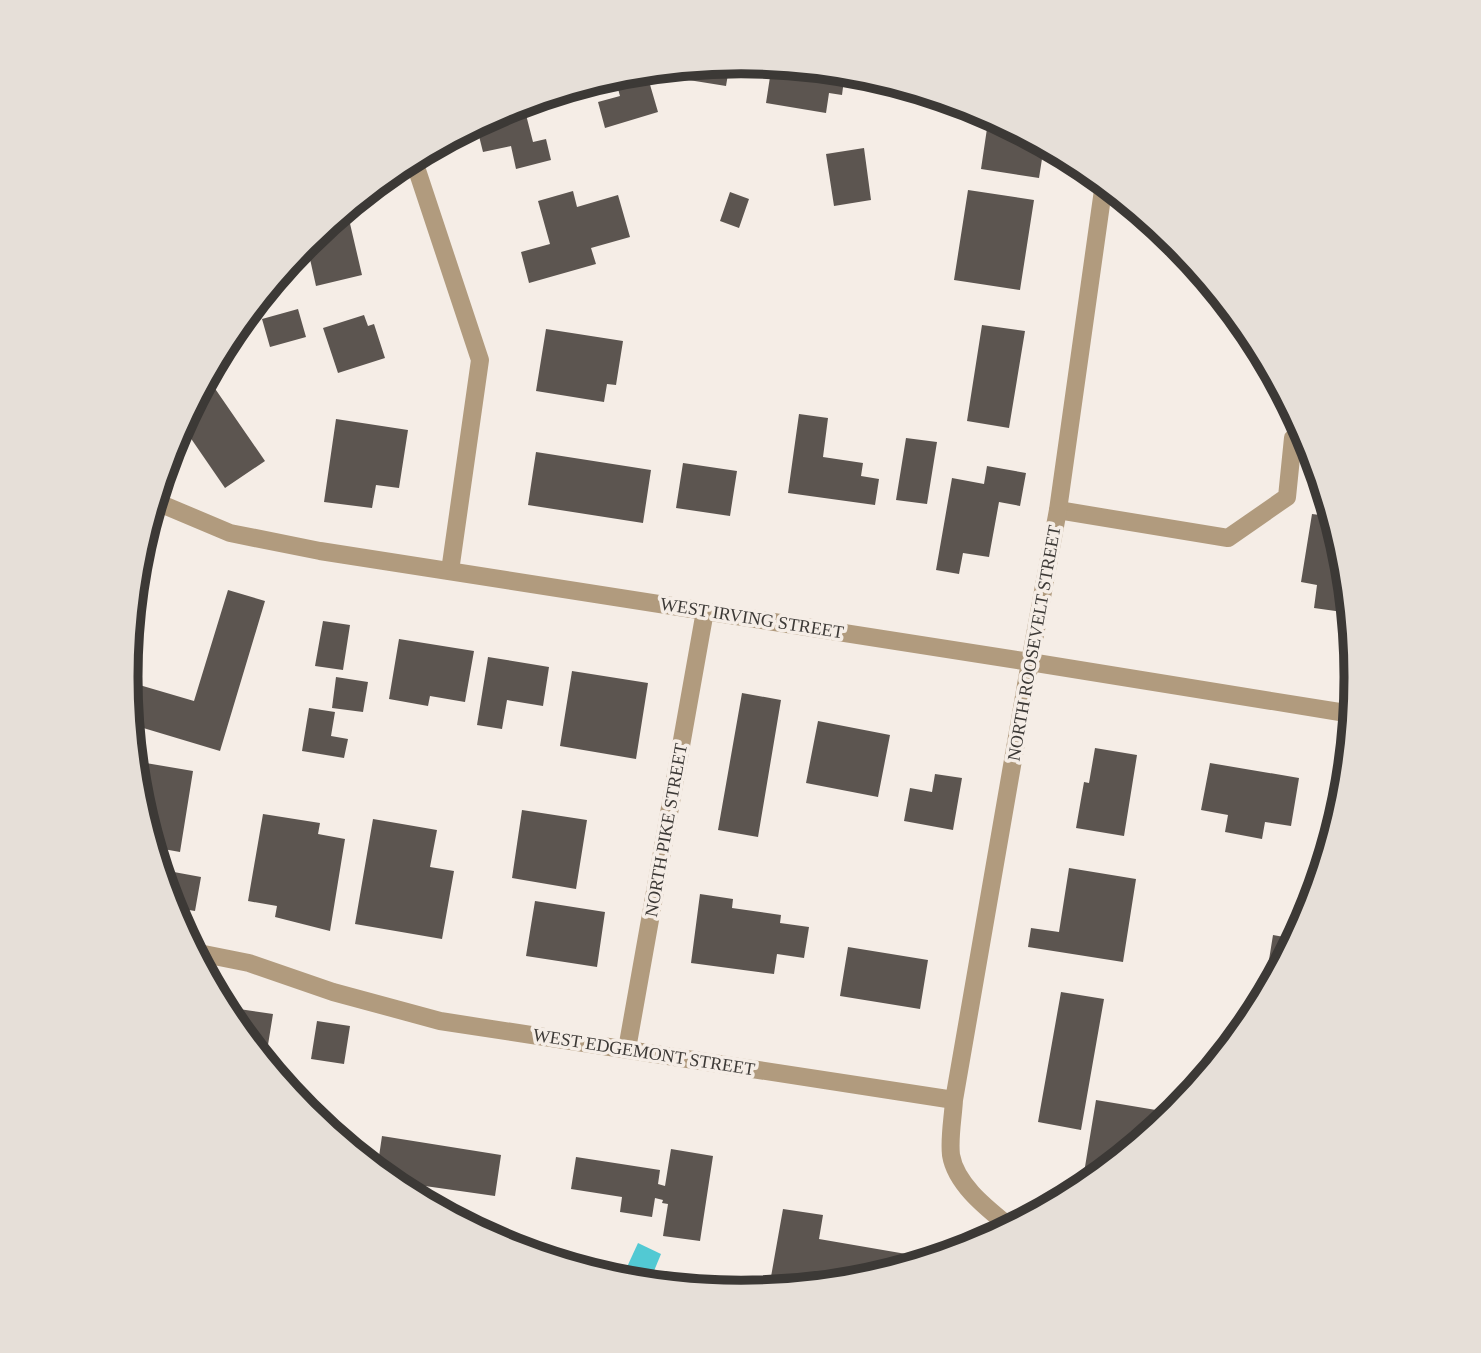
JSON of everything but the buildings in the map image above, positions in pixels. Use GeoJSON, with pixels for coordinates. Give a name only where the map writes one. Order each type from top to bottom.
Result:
{"type":"FeatureCollection","features":[{"type":"Feature","properties":{"kind":"street"},"geometry":{"type":"LineString","coordinates":[[416,168],[480,360],[450,570]]}},
{"type":"Feature","properties":{"kind":"street","name":"NORTH ROOSEVELT STREET"},"geometry":{"type":"LineString","coordinates":[[954,1100],[1058,510],[1102,194]]}},
{"type":"Feature","properties":{"kind":"street"},"geometry":{"type":"LineString","coordinates":[[1058,510],[1228,538],[1287,497],[1293,438]]}},
{"type":"Feature","properties":{"kind":"street","name":"WEST IRVING STREET"},"geometry":{"type":"LineString","coordinates":[[163,506],[230,533],[320,551],[1342,712]]}},
{"type":"Feature","properties":{"kind":"street","name":"NORTH PIKE STREET"},"geometry":{"type":"LineString","coordinates":[[627,1049],[705,611]]}},
{"type":"Feature","properties":{"kind":"street","name":"WEST EDGEMONT STREET"},"geometry":{"type":"LineString","coordinates":[[206,954],[249,963],[333,992],[440,1021],[954,1100]]}},
{"type":"Feature","properties":{"kind":"street"},"geometry":{"type":"LineString","coordinates":[[954,1100],[951,1157],[964,1182],[984,1206],[1001,1220]]}},
{"type":"Feature","properties":{"kind":"water"},"geometry":{"type":"Polygon","coordinates":[[[638,1243],[661,1254],[653,1273],[626,1269],[638,1243]]]}}]}
